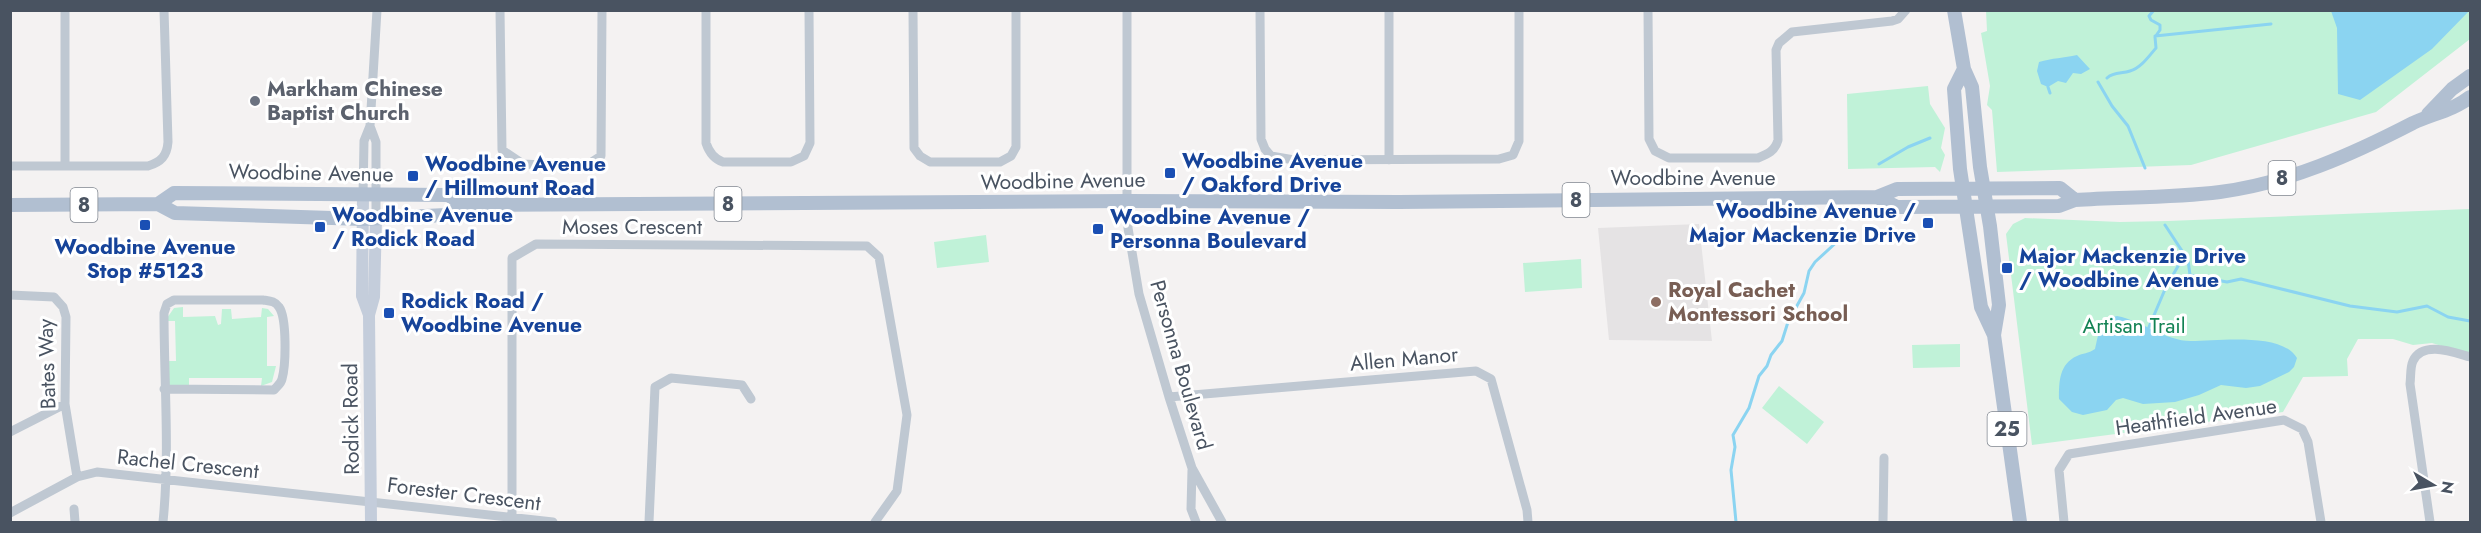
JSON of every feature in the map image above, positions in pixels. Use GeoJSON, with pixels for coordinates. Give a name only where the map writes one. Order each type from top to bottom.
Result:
{"type":"FeatureCollection","features":[{"type":"Feature","properties":{"kind":"main road","name":"25"},"geometry":{"type":"LineString","coordinates":[[1954,10],[1964,69],[1972,87],[1987,207],[1999,305],[1994,335]]}},
{"type":"Feature","properties":{"kind":"main road","name":"25"},"geometry":{"type":"LineString","coordinates":[[1964,69],[1954,89],[1963,189],[1981,307],[1994,335],[2020,522]]}},
{"type":"Feature","properties":{"kind":"main road","name":"Woodbine Avenue"},"geometry":{"type":"LineString","coordinates":[[2425,117],[2452,89],[2470,76]]}},
{"type":"Feature","properties":{"kind":"main road","name":"Woodbine Avenue"},"geometry":{"type":"LineString","coordinates":[[1877,197],[1897,207],[2059,206],[2075,200],[2223,191],[2275,180],[2363,149],[2425,117],[2460,105],[2470,97]]}},
{"type":"Feature","properties":{"kind":"main road","name":"Woodbine Avenue"},"geometry":{"type":"LineString","coordinates":[[10,205],[158,204],[176,213],[369,218],[446,215],[465,205],[1127,201],[1399,202],[1877,197],[1897,189],[1984,188],[2060,188],[2075,200]]}},
{"type":"Feature","properties":{"kind":"main road","name":"Woodbine Avenue"},"geometry":{"type":"LineString","coordinates":[[158,204],[174,193],[448,195],[465,205]]}},
{"type":"Feature","properties":{"kind":"main road","name":"Rodick Road"},"geometry":{"type":"LineString","coordinates":[[369,196],[362,296],[369,315],[371,522]]}},
{"type":"Feature","properties":{"kind":"street"},"geometry":{"type":"LineString","coordinates":[[65,10],[65,165]]}},
{"type":"Feature","properties":{"kind":"street"},"geometry":{"type":"LineString","coordinates":[[10,166],[148,166],[163,159],[168,151],[164,10]]}},
{"type":"Feature","properties":{"kind":"street"},"geometry":{"type":"LineString","coordinates":[[369,196],[376,142],[370,126],[377,10]]}},
{"type":"Feature","properties":{"kind":"street"},"geometry":{"type":"LineString","coordinates":[[500,10],[502,150],[523,164],[584,167],[601,156],[602,10]]}},
{"type":"Feature","properties":{"kind":"street"},"geometry":{"type":"LineString","coordinates":[[706,10],[706,143],[708,150],[723,162],[798,160],[809,150],[809,10]]}},
{"type":"Feature","properties":{"kind":"street"},"geometry":{"type":"LineString","coordinates":[[913,10],[914,148],[920,156],[930,162],[1000,162],[1011,156],[1016,147],[1016,10]]}},
{"type":"Feature","properties":{"kind":"street","name":"Personna Boulevard"},"geometry":{"type":"LineString","coordinates":[[1127,10],[1128,228],[1139,294],[1192,468],[1222,522]]}},
{"type":"Feature","properties":{"kind":"street"},"geometry":{"type":"LineString","coordinates":[[1260,10],[1261,139],[1271,156],[1294,160],[1499,159],[1513,155],[1519,141],[1519,10]]}},
{"type":"Feature","properties":{"kind":"street"},"geometry":{"type":"LineString","coordinates":[[1389,10],[1389,160]]}},
{"type":"Feature","properties":{"kind":"street"},"geometry":{"type":"LineString","coordinates":[[1648,10],[1649,139],[1655,151],[1669,158],[1758,158],[1767,155],[1773,150],[1778,140],[1776,50],[1785,36],[1800,31],[1892,21],[1904,14],[1906,10]]}},
{"type":"Feature","properties":{"kind":"street","name":"Moses Crescent"},"geometry":{"type":"LineString","coordinates":[[512,518],[512,258],[536,244],[867,246],[879,257],[907,415],[897,491],[875,522]]}},
{"type":"Feature","properties":{"kind":"street","name":"Bates Way"},"geometry":{"type":"LineString","coordinates":[[10,295],[54,297],[63,307],[66,317],[65,404],[77,477]]}},
{"type":"Feature","properties":{"kind":"street"},"geometry":{"type":"LineString","coordinates":[[163,522],[167,480],[164,389],[164,313],[167,304],[174,300],[263,300],[272,301],[278,305],[285,319],[284,370],[282,382],[274,390],[164,389]]}},
{"type":"Feature","properties":{"kind":"street"},"geometry":{"type":"LineString","coordinates":[[2430,522],[2410,384],[2412,363],[2417,355],[2428,350],[2442,349],[2470,357]]}},
{"type":"Feature","properties":{"kind":"street","name":"Allen Manor"},"geometry":{"type":"LineString","coordinates":[[1169,397],[1476,371],[1491,379],[1527,510],[1528,522]]}},
{"type":"Feature","properties":{"kind":"street"},"geometry":{"type":"LineString","coordinates":[[649,522],[655,387],[671,378],[742,384],[751,399]]}},
{"type":"Feature","properties":{"kind":"street"},"geometry":{"type":"LineString","coordinates":[[10,432],[65,404]]}},
{"type":"Feature","properties":{"kind":"street","name":"Heathfield Avenue"},"geometry":{"type":"LineString","coordinates":[[2064,522],[2059,470],[2069,454],[2284,420],[2302,429],[2308,442],[2321,522]]}},
{"type":"Feature","properties":{"kind":"street"},"geometry":{"type":"LineString","coordinates":[[1883,522],[1884,458]]}},
{"type":"Feature","properties":{"kind":"street","name":"Personna Boulevard"},"geometry":{"type":"LineString","coordinates":[[1192,468],[1191,509],[1196,522]]}},
{"type":"Feature","properties":{"kind":"street","name":"Rachel Crescent"},"geometry":{"type":"LineString","coordinates":[[10,513],[77,477],[98,472],[371,502]]}},
{"type":"Feature","properties":{"kind":"street","name":"Forester Crescent"},"geometry":{"type":"LineString","coordinates":[[371,502],[553,522]]}},
{"type":"Feature","properties":{"kind":"street"},"geometry":{"type":"LineString","coordinates":[[74,509],[75,522]]}},
{"type":"Feature","properties":{"kind":"shaded area","name":"Royal Cachet Montessori School"},"geometry":{"type":"Polygon","coordinates":[[[1699,224],[1712,341],[1609,340],[1598,228],[1699,224]]]}},
{"type":"Feature","properties":{"kind":"green space"},"geometry":{"type":"Polygon","coordinates":[[[1986,10],[2470,11],[2470,39],[2376,112],[2191,165],[1997,172],[1992,110],[1987,105],[1990,86],[1981,33],[1987,31],[1986,10]]]}},
{"type":"Feature","properties":{"kind":"green space"},"geometry":{"type":"Polygon","coordinates":[[[1928,86],[1930,104],[1945,128],[1941,148],[1945,155],[1940,172],[1935,167],[1848,169],[1847,94],[1928,86]]]}},
{"type":"Feature","properties":{"kind":"green space","name":"Artisan Trail"},"geometry":{"type":"Polygon","coordinates":[[[2470,209],[2470,355],[2432,343],[2413,345],[2393,339],[2358,339],[2347,359],[2348,376],[2303,377],[2283,412],[2032,445],[2006,234],[2013,224],[2025,218],[2120,222],[2470,209]]]}},
{"type":"Feature","properties":{"kind":"green space"},"geometry":{"type":"Polygon","coordinates":[[[986,235],[989,262],[937,268],[934,242],[986,235]]]}},
{"type":"Feature","properties":{"kind":"green space"},"geometry":{"type":"Polygon","coordinates":[[[1581,259],[1582,288],[1525,292],[1523,263],[1581,259]]]}},
{"type":"Feature","properties":{"kind":"green space"},"geometry":{"type":"Polygon","coordinates":[[[183,307],[183,317],[215,316],[218,325],[221,324],[222,309],[231,309],[232,319],[261,317],[262,308],[268,309],[274,316],[267,317],[267,366],[276,366],[272,382],[261,386],[262,378],[189,378],[189,387],[168,385],[167,361],[176,361],[175,321],[165,321],[174,308],[183,307]]]}},
{"type":"Feature","properties":{"kind":"green space"},"geometry":{"type":"Polygon","coordinates":[[[1960,344],[1960,367],[1913,368],[1912,345],[1960,344]]]}},
{"type":"Feature","properties":{"kind":"green space"},"geometry":{"type":"Polygon","coordinates":[[[1779,386],[1824,422],[1807,444],[1762,408],[1779,386]]]}},
{"type":"Feature","properties":{"kind":"water"},"geometry":{"type":"Polygon","coordinates":[[[2470,10],[2432,49],[2360,100],[2338,94],[2337,28],[2331,11],[2470,10]]]}},
{"type":"Feature","properties":{"kind":"water"},"geometry":{"type":"Polygon","coordinates":[[[2077,55],[2090,69],[2081,74],[2073,73],[2066,83],[2058,81],[2048,87],[2041,84],[2037,71],[2039,62],[2077,55]]]}},
{"type":"Feature","properties":{"kind":"water"},"geometry":{"type":"Polygon","coordinates":[[[2117,316],[2181,340],[2249,340],[2278,344],[2297,358],[2294,367],[2289,372],[2260,386],[2246,388],[2221,385],[2175,402],[2143,404],[2123,398],[2116,400],[2107,410],[2083,415],[2072,412],[2059,399],[2063,369],[2071,359],[2095,349],[2103,324],[2117,316]]]}},
{"type":"Feature","properties":{"kind":"waterway"},"geometry":{"type":"LineString","coordinates":[[2107,78],[2112,74],[2127,72],[2138,67],[2156,48],[2155,37],[2160,30],[2160,25],[2151,20],[2149,16],[2154,10]]}},
{"type":"Feature","properties":{"kind":"waterway"},"geometry":{"type":"LineString","coordinates":[[2155,36],[2271,24]]}},
{"type":"Feature","properties":{"kind":"waterway"},"geometry":{"type":"LineString","coordinates":[[2098,82],[2112,106],[2128,126],[2145,168]]}},
{"type":"Feature","properties":{"kind":"waterway"},"geometry":{"type":"LineString","coordinates":[[2048,87],[2050,93]]}},
{"type":"Feature","properties":{"kind":"waterway"},"geometry":{"type":"LineString","coordinates":[[1879,164],[1908,147],[1930,138]]}},
{"type":"Feature","properties":{"kind":"waterway"},"geometry":{"type":"LineString","coordinates":[[2165,225],[2188,260],[2190,275],[2227,282],[2241,279],[2350,306],[2397,312],[2427,306],[2448,317],[2470,321]]}},
{"type":"Feature","properties":{"kind":"waterway"},"geometry":{"type":"LineString","coordinates":[[1736,522],[1731,470],[1735,447],[1733,435],[1749,408],[1759,376],[1782,341],[1788,322],[1804,293],[1809,271],[1815,262],[1840,239]]}},
{"type":"Feature","properties":{"kind":"waterway"},"geometry":{"type":"LineString","coordinates":[[2149,327],[2166,287],[2185,254]]}},
{"type":"Feature","properties":{"kind":"place","name":"Markham Chinese Baptist Church"},"geometry":{"type":"Point","coordinates":[255,101]}},
{"type":"Feature","properties":{"kind":"place","name":"Woodbine Avenue / Oakford Drive"},"geometry":{"type":"Point","coordinates":[1170,173]}},
{"type":"Feature","properties":{"kind":"place","name":"Woodbine Avenue / Hillmount Road"},"geometry":{"type":"Point","coordinates":[413,176]}},
{"type":"Feature","properties":{"kind":"place","name":"Woodbine Avenue / Major Mackenzie Drive"},"geometry":{"type":"Point","coordinates":[1928,223]}},
{"type":"Feature","properties":{"kind":"place","name":"Woodbine Avenue Stop #5123"},"geometry":{"type":"Point","coordinates":[145,225]}},
{"type":"Feature","properties":{"kind":"place","name":"Woodbine Avenue / Rodick Road"},"geometry":{"type":"Point","coordinates":[320,227]}},
{"type":"Feature","properties":{"kind":"place","name":"Woodbine Avenue / Personna Boulevard"},"geometry":{"type":"Point","coordinates":[1098,229]}},
{"type":"Feature","properties":{"kind":"place","name":"Major Mackenzie Drive / Woodbine Avenue"},"geometry":{"type":"Point","coordinates":[2007,268]}},
{"type":"Feature","properties":{"kind":"place","name":"Royal Cachet Montessori School"},"geometry":{"type":"Point","coordinates":[1656,302]}},
{"type":"Feature","properties":{"kind":"place","name":"Rodick Road / Woodbine Avenue"},"geometry":{"type":"Point","coordinates":[389,313]}}]}
